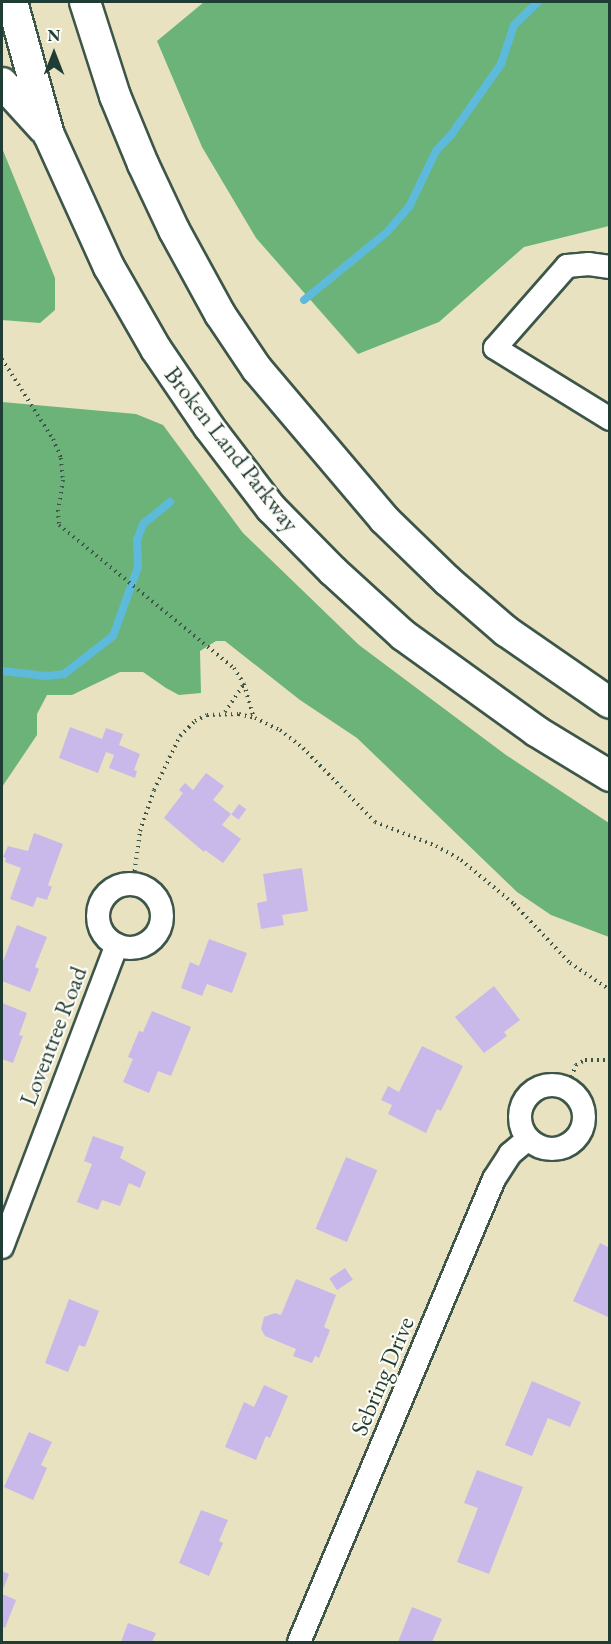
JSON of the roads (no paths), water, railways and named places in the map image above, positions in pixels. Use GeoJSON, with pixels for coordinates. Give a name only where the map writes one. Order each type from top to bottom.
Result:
{"type":"FeatureCollection","features":[{"type":"Feature","properties":{"kind":"main road","name":"Broken Land Parkway"},"geometry":{"type":"LineString","coordinates":[[12,2],[49,135],[109,267],[156,349],[209,427],[271,508],[333,571],[403,635],[536,731],[609,776]]}},
{"type":"Feature","properties":{"kind":"main road"},"geometry":{"type":"LineString","coordinates":[[85,2],[114,96],[147,174],[174,230],[220,314],[257,369],[384,519],[448,581],[506,631],[609,704]]}},
{"type":"Feature","properties":{"kind":"main road"},"geometry":{"type":"LineString","coordinates":[[2,82],[49,135]]}},
{"type":"Feature","properties":{"kind":"street"},"geometry":{"type":"LineString","coordinates":[[609,267],[589,264],[567,266],[495,348],[609,419]]}},
{"type":"Feature","properties":{"kind":"street"},"geometry":{"type":"LineString","coordinates":[[133,883],[145,887],[156,896],[162,907],[162,923],[156,936],[146,944],[132,948],[117,945],[105,936],[98,919],[101,902],[109,891],[120,885],[133,883]]}},
{"type":"Feature","properties":{"kind":"street","name":"Loventree Road"},"geometry":{"type":"LineString","coordinates":[[2,1247],[117,945]]}},
{"type":"Feature","properties":{"kind":"street"},"geometry":{"type":"LineString","coordinates":[[543,1086],[567,1088],[577,1097],[583,1109],[584,1123],[578,1136],[568,1145],[550,1150],[538,1147],[528,1139],[520,1127],[519,1116],[521,1106],[529,1094],[543,1086]]}},
{"type":"Feature","properties":{"kind":"street","name":"Sebring Drive"},"geometry":{"type":"LineString","coordinates":[[299,1642],[494,1179],[510,1154],[528,1139]]}},
{"type":"Feature","properties":{"kind":"waterway"},"geometry":{"type":"LineString","coordinates":[[304,300],[387,232],[409,207],[436,151],[451,135],[501,64],[514,25],[538,2]]}},
{"type":"Feature","properties":{"kind":"waterway"},"geometry":{"type":"LineString","coordinates":[[2,671],[46,676],[64,674],[113,636],[138,567],[137,540],[143,524],[170,502]]}}]}
